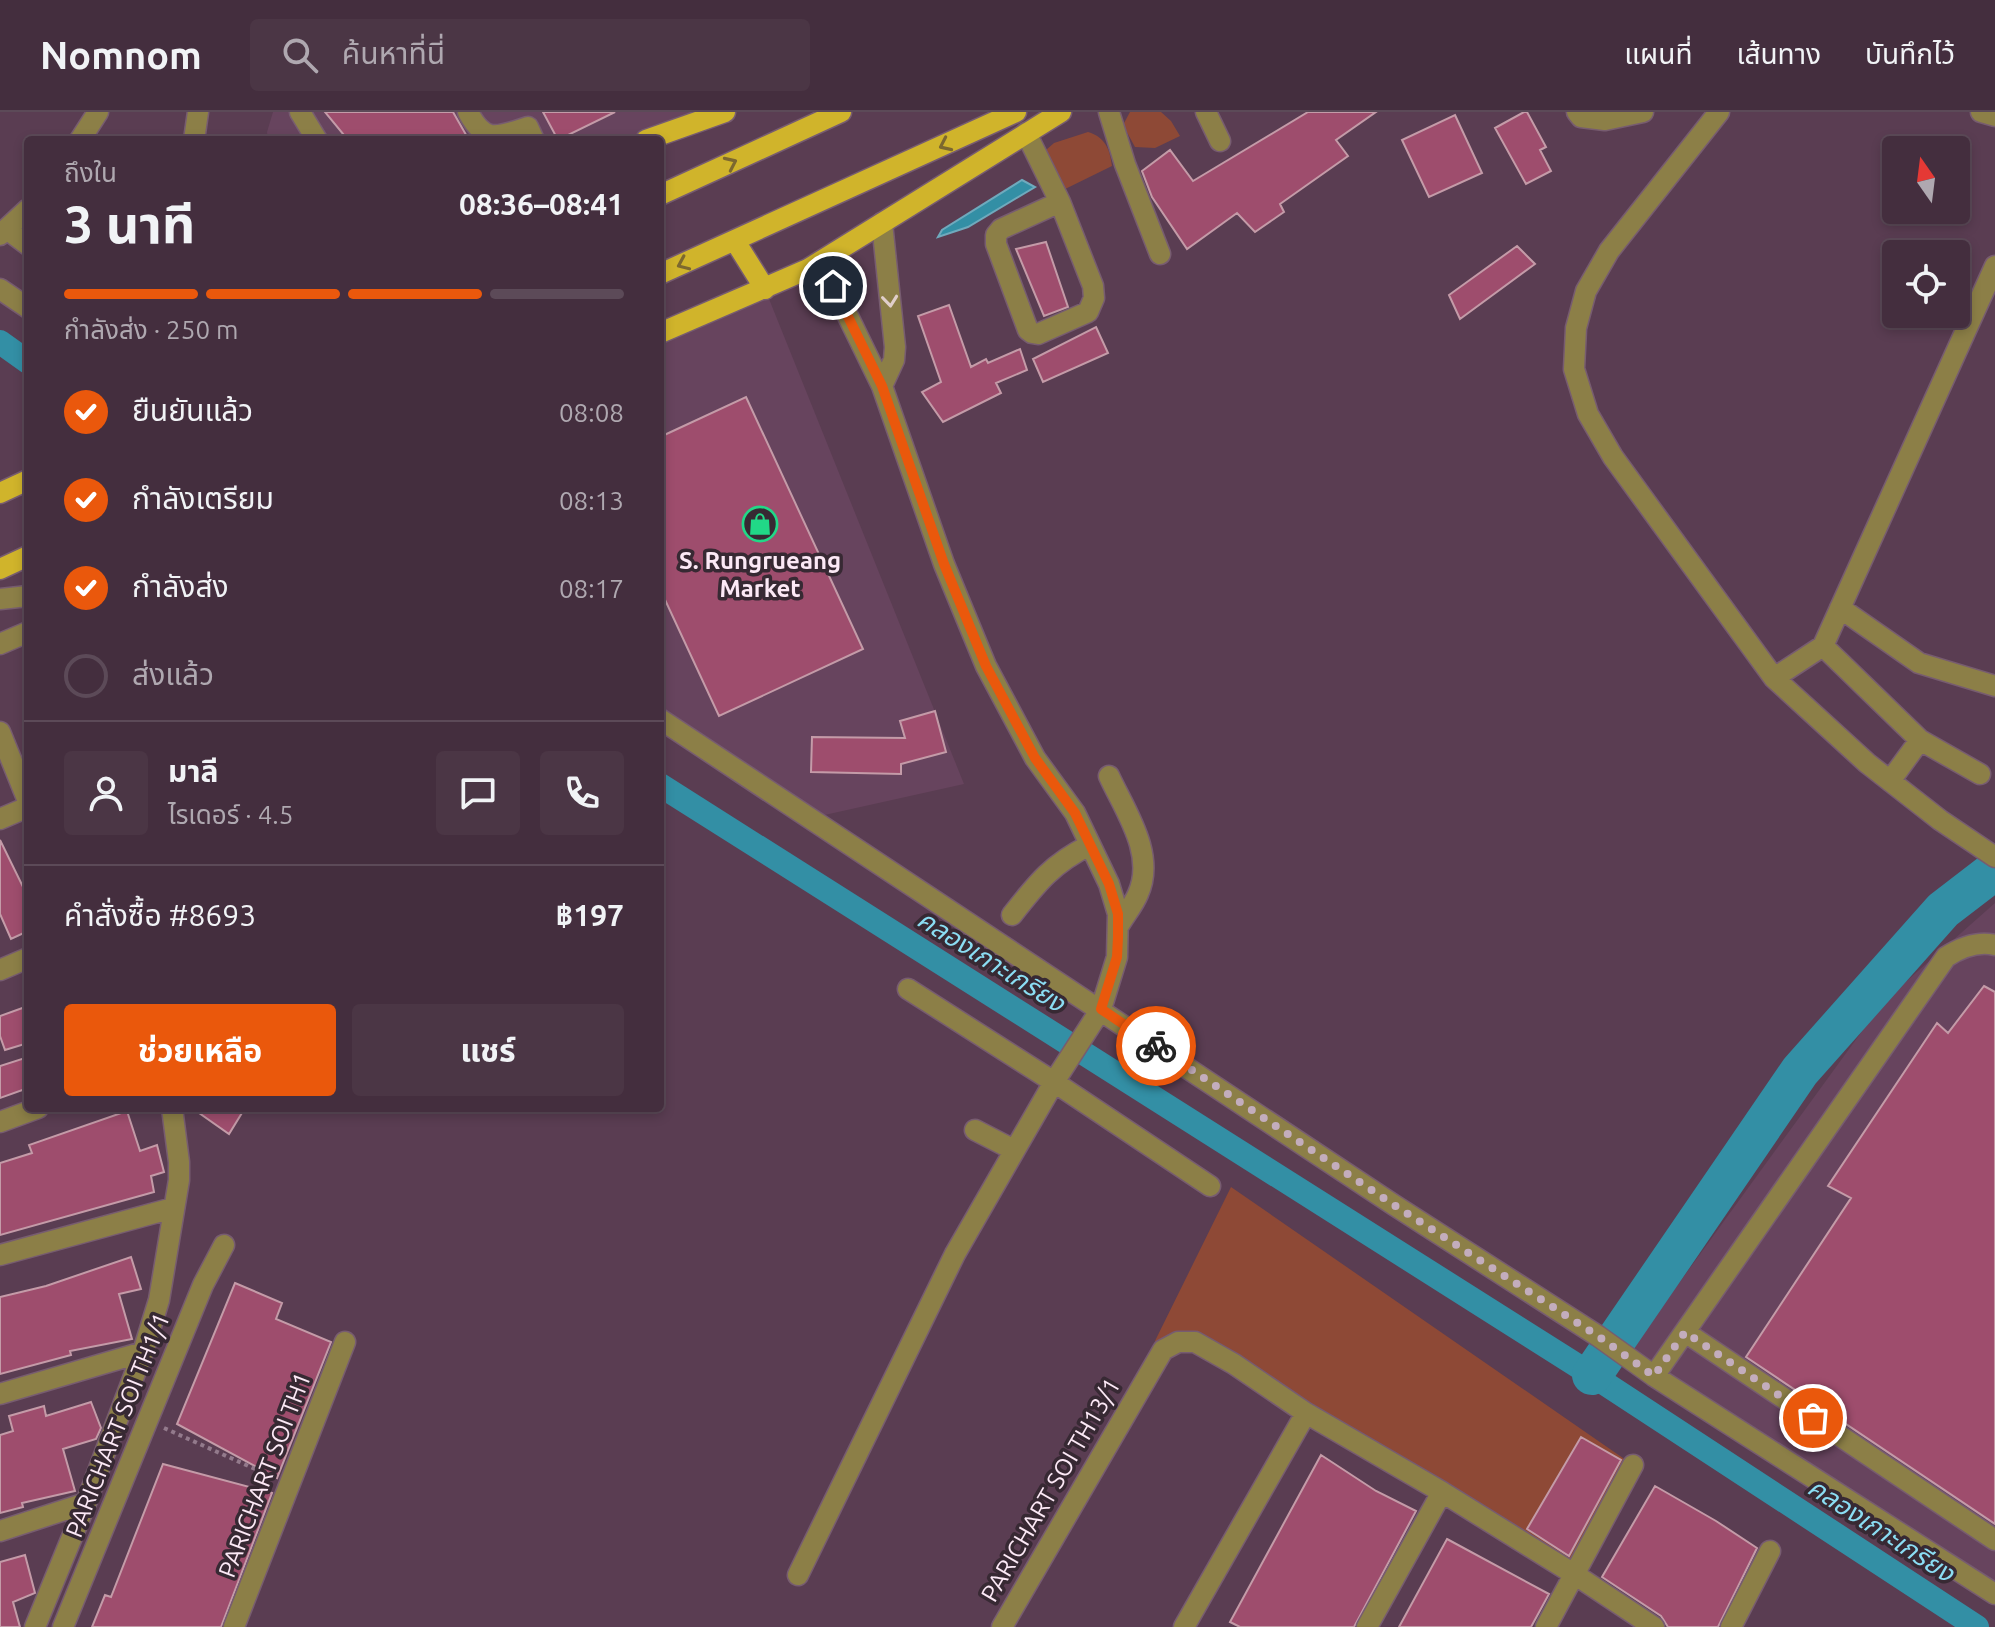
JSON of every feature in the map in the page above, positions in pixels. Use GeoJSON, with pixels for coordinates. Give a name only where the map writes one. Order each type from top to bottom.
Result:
{"type":"FeatureCollection","features":[{"type":"Feature","properties":{"kind":"main road"},"geometry":{"type":"LineString","coordinates":[[657,136],[725,112]]}},
{"type":"Feature","properties":{"kind":"main road"},"geometry":{"type":"LineString","coordinates":[[664,193],[841,112]]}},
{"type":"Feature","properties":{"kind":"main road"},"geometry":{"type":"LineString","coordinates":[[664,272],[1016,112]]}},
{"type":"Feature","properties":{"kind":"main road"},"geometry":{"type":"LineString","coordinates":[[664,331],[765,289],[821,261],[1061,112]]}},
{"type":"Feature","properties":{"kind":"main road"},"geometry":{"type":"LineString","coordinates":[[735,241],[765,289]]}},
{"type":"Feature","properties":{"kind":"main road"},"geometry":{"type":"LineString","coordinates":[[0,493],[24,482]]}},
{"type":"Feature","properties":{"kind":"main road"},"geometry":{"type":"LineString","coordinates":[[0,569],[24,558]]}},
{"type":"Feature","properties":{"kind":"street"},"geometry":{"type":"LineString","coordinates":[[83,136],[98,112]]}},
{"type":"Feature","properties":{"kind":"street"},"geometry":{"type":"LineString","coordinates":[[195,136],[198,112]]}},
{"type":"Feature","properties":{"kind":"street"},"geometry":{"type":"LineString","coordinates":[[300,112],[315,136]]}},
{"type":"Feature","properties":{"kind":"street"},"geometry":{"type":"LineString","coordinates":[[468,112],[479,131],[487,136],[500,136],[527,126]]}},
{"type":"Feature","properties":{"kind":"street"},"geometry":{"type":"LineString","coordinates":[[1109,112],[1125,164],[1160,254]]}},
{"type":"Feature","properties":{"kind":"street"},"geometry":{"type":"LineString","coordinates":[[1206,112],[1220,141]]}},
{"type":"Feature","properties":{"kind":"street"},"geometry":{"type":"LineString","coordinates":[[1577,112],[1581,117],[1605,120],[1643,112]]}},
{"type":"Feature","properties":{"kind":"street"},"geometry":{"type":"LineString","coordinates":[[1719,112],[1609,251],[1586,291],[1576,328],[1574,369],[1588,414],[1613,457],[1774,678],[1816,719],[1890,781],[1995,857]]}},
{"type":"Feature","properties":{"kind":"street"},"geometry":{"type":"LineString","coordinates":[[1981,112],[1995,116]]}},
{"type":"Feature","properties":{"kind":"street"},"geometry":{"type":"LineString","coordinates":[[1026,133],[1060,202],[1093,286],[1092,305],[1088,312],[1038,334],[1032,333],[1028,330],[996,244],[996,235],[1001,229],[1060,202]]}},
{"type":"Feature","properties":{"kind":"street"},"geometry":{"type":"LineString","coordinates":[[24,213],[4,232],[24,243]]}},
{"type":"Feature","properties":{"kind":"street"},"geometry":{"type":"LineString","coordinates":[[882,223],[895,347],[894,360],[882,386]]}},
{"type":"Feature","properties":{"kind":"street"},"geometry":{"type":"LineString","coordinates":[[798,1575],[955,1254],[1014,1150],[1101,1009],[1117,957],[1118,927],[1118,914],[1109,884],[1075,813],[1035,758],[986,666],[944,564],[882,386],[821,261]]}},
{"type":"Feature","properties":{"kind":"street"},"geometry":{"type":"LineString","coordinates":[[1774,678],[1823,646],[1995,266]]}},
{"type":"Feature","properties":{"kind":"street"},"geometry":{"type":"LineString","coordinates":[[0,289],[24,305]]}},
{"type":"Feature","properties":{"kind":"street"},"geometry":{"type":"LineString","coordinates":[[0,599],[24,596]]}},
{"type":"Feature","properties":{"kind":"street"},"geometry":{"type":"LineString","coordinates":[[1840,608],[1919,663],[1995,686]]}},
{"type":"Feature","properties":{"kind":"street"},"geometry":{"type":"LineString","coordinates":[[0,644],[24,634]]}},
{"type":"Feature","properties":{"kind":"street"},"geometry":{"type":"LineString","coordinates":[[1823,646],[1920,740],[1980,774]]}},
{"type":"Feature","properties":{"kind":"street"},"geometry":{"type":"LineString","coordinates":[[664,722],[1394,1205],[1598,1336],[1654,1376],[1995,1594]]}},
{"type":"Feature","properties":{"kind":"street"},"geometry":{"type":"LineString","coordinates":[[0,732],[24,791]]}},
{"type":"Feature","properties":{"kind":"street"},"geometry":{"type":"LineString","coordinates":[[1890,781],[1920,740]]}},
{"type":"Feature","properties":{"kind":"street"},"geometry":{"type":"LineString","coordinates":[[1109,776],[1140,842],[1144,872],[1138,894],[1118,927]]}},
{"type":"Feature","properties":{"kind":"street"},"geometry":{"type":"LineString","coordinates":[[0,819],[24,809]]}},
{"type":"Feature","properties":{"kind":"street"},"geometry":{"type":"LineString","coordinates":[[1012,915],[1037,883],[1065,857],[1090,845]]}},
{"type":"Feature","properties":{"kind":"street"},"geometry":{"type":"LineString","coordinates":[[1654,1376],[1946,957],[1959,949],[1989,943],[1995,945]]}},
{"type":"Feature","properties":{"kind":"street"},"geometry":{"type":"LineString","coordinates":[[0,970],[24,960]]}},
{"type":"Feature","properties":{"kind":"street"},"geometry":{"type":"LineString","coordinates":[[908,989],[1060,1074],[1210,1186]]}},
{"type":"Feature","properties":{"kind":"street"},"geometry":{"type":"LineString","coordinates":[[0,1122],[27,1112]]}},
{"type":"Feature","properties":{"kind":"street"},"geometry":{"type":"LineString","coordinates":[[35,1627],[86,1503],[143,1352],[159,1300],[179,1180],[173,1112]]}},
{"type":"Feature","properties":{"kind":"street"},"geometry":{"type":"LineString","coordinates":[[975,1130],[1014,1150]]}},
{"type":"Feature","properties":{"kind":"street"},"geometry":{"type":"LineString","coordinates":[[0,1255],[173,1208]]}},
{"type":"Feature","properties":{"kind":"street","name":"PARICHART SOI TH1/1"},"geometry":{"type":"LineString","coordinates":[[63,1627],[203,1285],[224,1245]]}},
{"type":"Feature","properties":{"kind":"street"},"geometry":{"type":"LineString","coordinates":[[1685,1332],[1995,1540]]}},
{"type":"Feature","properties":{"kind":"street","name":"PARICHART SOI TH1"},"geometry":{"type":"LineString","coordinates":[[234,1627],[345,1342]]}},
{"type":"Feature","properties":{"kind":"street","name":"PARICHART SOI TH13/1"},"geometry":{"type":"LineString","coordinates":[[1002,1627],[1163,1350],[1178,1342],[1195,1342],[1234,1364],[1306,1413],[1442,1492],[1654,1627]]}},
{"type":"Feature","properties":{"kind":"street"},"geometry":{"type":"LineString","coordinates":[[0,1394],[143,1352]]}},
{"type":"Feature","properties":{"kind":"street"},"geometry":{"type":"LineString","coordinates":[[1184,1627],[1306,1413]]}},
{"type":"Feature","properties":{"kind":"street"},"geometry":{"type":"LineString","coordinates":[[1546,1627],[1633,1465]]}},
{"type":"Feature","properties":{"kind":"street"},"geometry":{"type":"LineString","coordinates":[[1367,1627],[1442,1492]]}},
{"type":"Feature","properties":{"kind":"street"},"geometry":{"type":"LineString","coordinates":[[0,1531],[86,1503]]}},
{"type":"Feature","properties":{"kind":"street"},"geometry":{"type":"LineString","coordinates":[[1731,1627],[1770,1551]]}},
{"type":"Feature","properties":{"kind":"path"},"geometry":{"type":"LineString","coordinates":[[148,1420],[289,1485]]}},
{"type":"Feature","properties":{"kind":"shaded area"},"geometry":{"type":"Polygon","coordinates":[[[273,112],[734,112],[664,137],[268,136],[273,112]]]}},
{"type":"Feature","properties":{"kind":"shaded area"},"geometry":{"type":"Polygon","coordinates":[[[1130,112],[1161,112],[1180,136],[1155,148],[1135,147],[1123,125],[1130,112]]]}},
{"type":"Feature","properties":{"kind":"shaded area"},"geometry":{"type":"Polygon","coordinates":[[[1088,132],[1106,144],[1112,166],[1059,192],[1046,150],[1054,143],[1088,132]]]}},
{"type":"Feature","properties":{"kind":"shaded area","name":"S. Rungrueang Market"},"geometry":{"type":"Polygon","coordinates":[[[765,289],[964,784],[811,818],[664,719],[664,330],[765,289]]]}},
{"type":"Feature","properties":{"kind":"shaded area"},"geometry":{"type":"Polygon","coordinates":[[[1995,903],[1995,1594],[1626,1356],[1884,1001],[1995,903]]]}},
{"type":"Feature","properties":{"kind":"shaded area"},"geometry":{"type":"Polygon","coordinates":[[[1231,1187],[1633,1465],[1574,1574],[1195,1342],[1163,1350],[1155,1341],[1231,1187]]]}},
{"type":"Feature","properties":{"kind":"water"},"geometry":{"type":"Polygon","coordinates":[[[1022,180],[1035,187],[968,227],[938,237],[942,230],[1022,180]]]}},
{"type":"Feature","properties":{"kind":"building"},"geometry":{"type":"Polygon","coordinates":[[[325,112],[453,112],[467,136],[345,136],[325,112]]]}},
{"type":"Feature","properties":{"kind":"building"},"geometry":{"type":"Polygon","coordinates":[[[543,112],[615,112],[566,136],[556,136],[543,112]]]}},
{"type":"Feature","properties":{"kind":"building"},"geometry":{"type":"Polygon","coordinates":[[[1308,112],[1376,112],[1336,140],[1348,156],[1280,204],[1284,212],[1255,232],[1237,213],[1187,249],[1152,197],[1142,171],[1170,150],[1193,181],[1308,112]]]}},
{"type":"Feature","properties":{"kind":"building"},"geometry":{"type":"Polygon","coordinates":[[[1527,112],[1546,147],[1540,150],[1551,171],[1526,184],[1495,128],[1527,112]]]}},
{"type":"Feature","properties":{"kind":"building"},"geometry":{"type":"Polygon","coordinates":[[[1455,115],[1482,173],[1429,197],[1402,140],[1455,115]]]}},
{"type":"Feature","properties":{"kind":"building"},"geometry":{"type":"Polygon","coordinates":[[[1046,242],[1068,307],[1044,316],[1016,249],[1046,242]]]}},
{"type":"Feature","properties":{"kind":"building"},"geometry":{"type":"Polygon","coordinates":[[[1517,246],[1535,264],[1460,319],[1449,295],[1517,246]]]}},
{"type":"Feature","properties":{"kind":"building"},"geometry":{"type":"Polygon","coordinates":[[[949,305],[971,367],[1020,349],[1027,370],[996,383],[1001,393],[943,422],[922,392],[941,382],[918,316],[949,305]]]}},
{"type":"Feature","properties":{"kind":"building"},"geometry":{"type":"Polygon","coordinates":[[[1096,327],[1108,353],[1043,382],[1033,359],[1096,327]]]}},
{"type":"Feature","properties":{"kind":"building"},"geometry":{"type":"Polygon","coordinates":[[[746,397],[863,649],[719,716],[664,598],[664,435],[746,397]]]}},
{"type":"Feature","properties":{"kind":"building"},"geometry":{"type":"Polygon","coordinates":[[[935,711],[946,752],[901,764],[901,774],[811,772],[812,737],[905,738],[900,721],[935,711]]]}},
{"type":"Feature","properties":{"kind":"building"},"geometry":{"type":"Polygon","coordinates":[[[0,840],[24,889],[24,933],[11,939],[0,914],[0,840]]]}},
{"type":"Feature","properties":{"kind":"building"},"geometry":{"type":"Polygon","coordinates":[[[1984,986],[1995,992],[1995,1524],[1746,1357],[1851,1198],[1828,1186],[1937,1023],[1948,1033],[1984,986]]]}},
{"type":"Feature","properties":{"kind":"building"},"geometry":{"type":"Polygon","coordinates":[[[24,1007],[24,1044],[5,1050],[0,1036],[0,1016],[24,1007]]]}},
{"type":"Feature","properties":{"kind":"building"},"geometry":{"type":"Polygon","coordinates":[[[24,1058],[24,1089],[0,1098],[0,1066],[24,1058]]]}},
{"type":"Feature","properties":{"kind":"building"},"geometry":{"type":"Polygon","coordinates":[[[127,1112],[140,1151],[157,1145],[164,1172],[151,1176],[154,1192],[0,1235],[0,1163],[32,1153],[29,1145],[127,1112]]]}},
{"type":"Feature","properties":{"kind":"building"},"geometry":{"type":"Polygon","coordinates":[[[198,1112],[243,1112],[229,1134],[198,1112]]]}},
{"type":"Feature","properties":{"kind":"building"},"geometry":{"type":"Polygon","coordinates":[[[131,1257],[141,1289],[119,1294],[132,1339],[70,1351],[71,1355],[0,1374],[0,1297],[46,1286],[131,1257]]]}},
{"type":"Feature","properties":{"kind":"building"},"geometry":{"type":"Polygon","coordinates":[[[235,1283],[282,1303],[276,1319],[331,1342],[277,1478],[177,1424],[235,1283]]]}},
{"type":"Feature","properties":{"kind":"building"},"geometry":{"type":"Polygon","coordinates":[[[91,1402],[101,1428],[96,1439],[63,1449],[75,1491],[22,1503],[23,1507],[0,1513],[0,1435],[13,1431],[9,1416],[44,1406],[46,1416],[91,1402]]]}},
{"type":"Feature","properties":{"kind":"building"},"geometry":{"type":"Polygon","coordinates":[[[1581,1437],[1621,1460],[1569,1556],[1527,1529],[1581,1437]]]}},
{"type":"Feature","properties":{"kind":"building"},"geometry":{"type":"Polygon","coordinates":[[[1321,1455],[1376,1491],[1416,1511],[1354,1627],[1240,1627],[1230,1622],[1321,1455]]]}},
{"type":"Feature","properties":{"kind":"building"},"geometry":{"type":"Polygon","coordinates":[[[163,1464],[272,1493],[221,1627],[92,1627],[105,1595],[111,1597],[163,1464]]]}},
{"type":"Feature","properties":{"kind":"building"},"geometry":{"type":"Polygon","coordinates":[[[1655,1486],[1757,1548],[1718,1627],[1668,1627],[1661,1616],[1602,1577],[1655,1486]]]}},
{"type":"Feature","properties":{"kind":"building"},"geometry":{"type":"Polygon","coordinates":[[[1447,1539],[1549,1594],[1531,1627],[1399,1627],[1447,1539]]]}},
{"type":"Feature","properties":{"kind":"building"},"geometry":{"type":"Polygon","coordinates":[[[25,1555],[35,1593],[13,1602],[20,1627],[0,1627],[0,1562],[25,1555]]]}},
{"type":"Feature","properties":{"kind":"waterway","name":"คลองเกาะเกรียง"},"geometry":{"type":"LineString","coordinates":[[0,342],[24,359]]}},
{"type":"Feature","properties":{"kind":"waterway","name":"คลองเกาะเกรียง"},"geometry":{"type":"LineString","coordinates":[[664,788],[1592,1375],[1977,1627]]}},
{"type":"Feature","properties":{"kind":"waterway"},"geometry":{"type":"LineString","coordinates":[[1592,1375],[1800,1071],[1943,910],[1995,870]]}},
{"type":"Feature","properties":{"kind":"way so far"},"geometry":{"type":"LineString","coordinates":[[1156,1046],[1598,1336],[1654,1376],[1685,1332],[1813,1418]]}},
{"type":"Feature","properties":{"kind":"place","name":"S. Rungrueang Market"},"geometry":{"type":"Point","coordinates":[760,524]}},
{"type":"Feature","properties":{"kind":"route"},"geometry":{"type":"LineString","coordinates":[[833,286],[882,386],[944,564],[986,666],[1035,758],[1075,813],[1109,884],[1118,914],[1117,957],[1101,1009],[1156,1046]]}}]}
